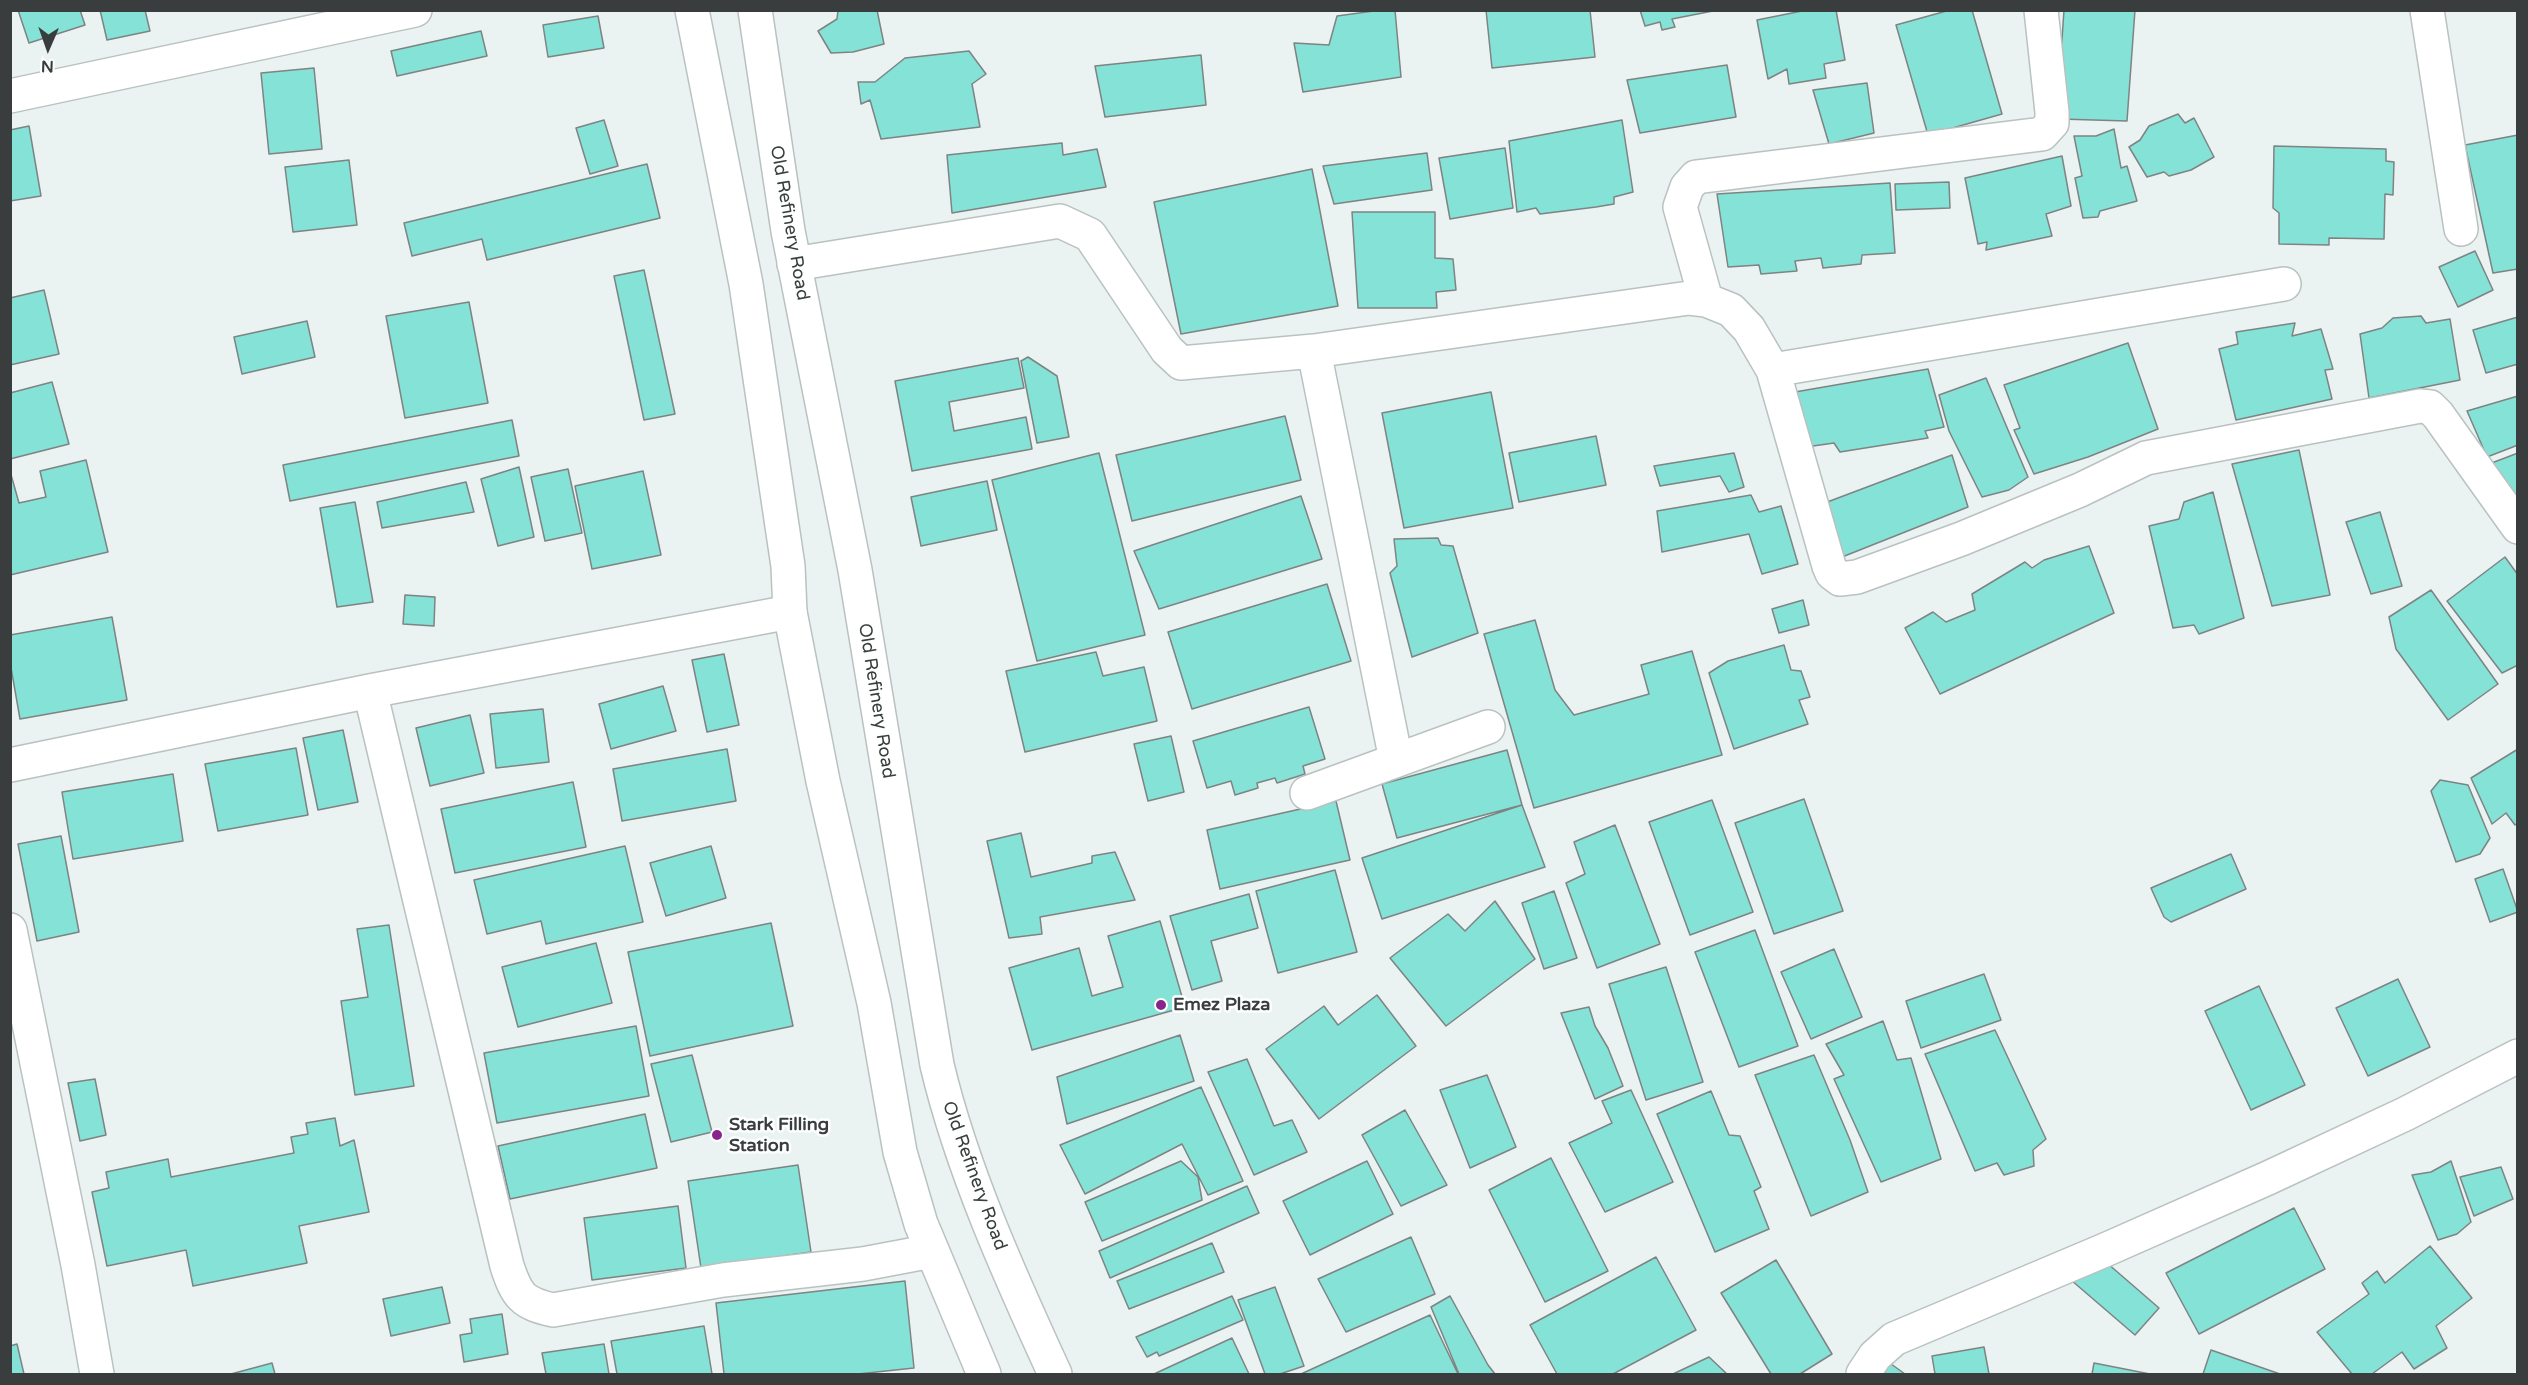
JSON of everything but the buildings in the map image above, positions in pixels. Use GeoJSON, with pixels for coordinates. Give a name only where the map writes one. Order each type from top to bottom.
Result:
{"type":"FeatureCollection","features":[{"type":"Feature","properties":{"kind":"street"},"geometry":{"type":"LineString","coordinates":[[10,96],[415,10]]}},
{"type":"Feature","properties":{"kind":"street"},"geometry":{"type":"LineString","coordinates":[[692,10],[746,284],[788,566],[790,612],[823,781],[874,1004],[900,1152],[921,1224],[984,1374]]}},
{"type":"Feature","properties":{"kind":"street","name":"Old Refinery Road"},"geometry":{"type":"LineString","coordinates":[[755,10],[795,264],[855,570],[937,1065],[947,1105],[1011,1279],[1055,1374]]}},
{"type":"Feature","properties":{"kind":"street"},"geometry":{"type":"LineString","coordinates":[[1706,300],[1680,207],[1687,187],[1696,177],[2042,134],[2052,123],[2052,112],[2041,10]]}},
{"type":"Feature","properties":{"kind":"street"},"geometry":{"type":"LineString","coordinates":[[2427,10],[2461,229]]}},
{"type":"Feature","properties":{"kind":"street"},"geometry":{"type":"LineString","coordinates":[[795,264],[1060,221],[1090,235],[1167,350],[1181,363],[1314,351],[1689,298],[1706,300],[1731,310],[1749,329],[1773,370],[1829,566],[1832,573],[1840,579],[1857,577],[1961,539],[2080,490],[2146,458],[2420,406],[2430,407],[2438,415],[2517,527]]}},
{"type":"Feature","properties":{"kind":"street"},"geometry":{"type":"LineString","coordinates":[[1773,370],[2284,284]]}},
{"type":"Feature","properties":{"kind":"street"},"geometry":{"type":"LineString","coordinates":[[1314,351],[1396,760]]}},
{"type":"Feature","properties":{"kind":"street"},"geometry":{"type":"LineString","coordinates":[[10,765],[370,691],[790,612]]}},
{"type":"Feature","properties":{"kind":"street"},"geometry":{"type":"LineString","coordinates":[[370,691],[507,1266],[515,1291],[530,1305],[553,1310],[723,1280],[863,1264],[932,1251]]}},
{"type":"Feature","properties":{"kind":"street"},"geometry":{"type":"LineString","coordinates":[[1308,793],[1488,727]]}},
{"type":"Feature","properties":{"kind":"street"},"geometry":{"type":"LineString","coordinates":[[10,930],[76,1254],[97,1374]]}},
{"type":"Feature","properties":{"kind":"street"},"geometry":{"type":"LineString","coordinates":[[1863,1374],[1875,1356],[1894,1339],[2268,1178],[2405,1114],[2517,1056]]}},
{"type":"Feature","properties":{"kind":"place","name":"Emez Plaza"},"geometry":{"type":"Point","coordinates":[1161,1005]}},
{"type":"Feature","properties":{"kind":"place","name":"Stark Filling Station"},"geometry":{"type":"Point","coordinates":[717,1135]}}]}
